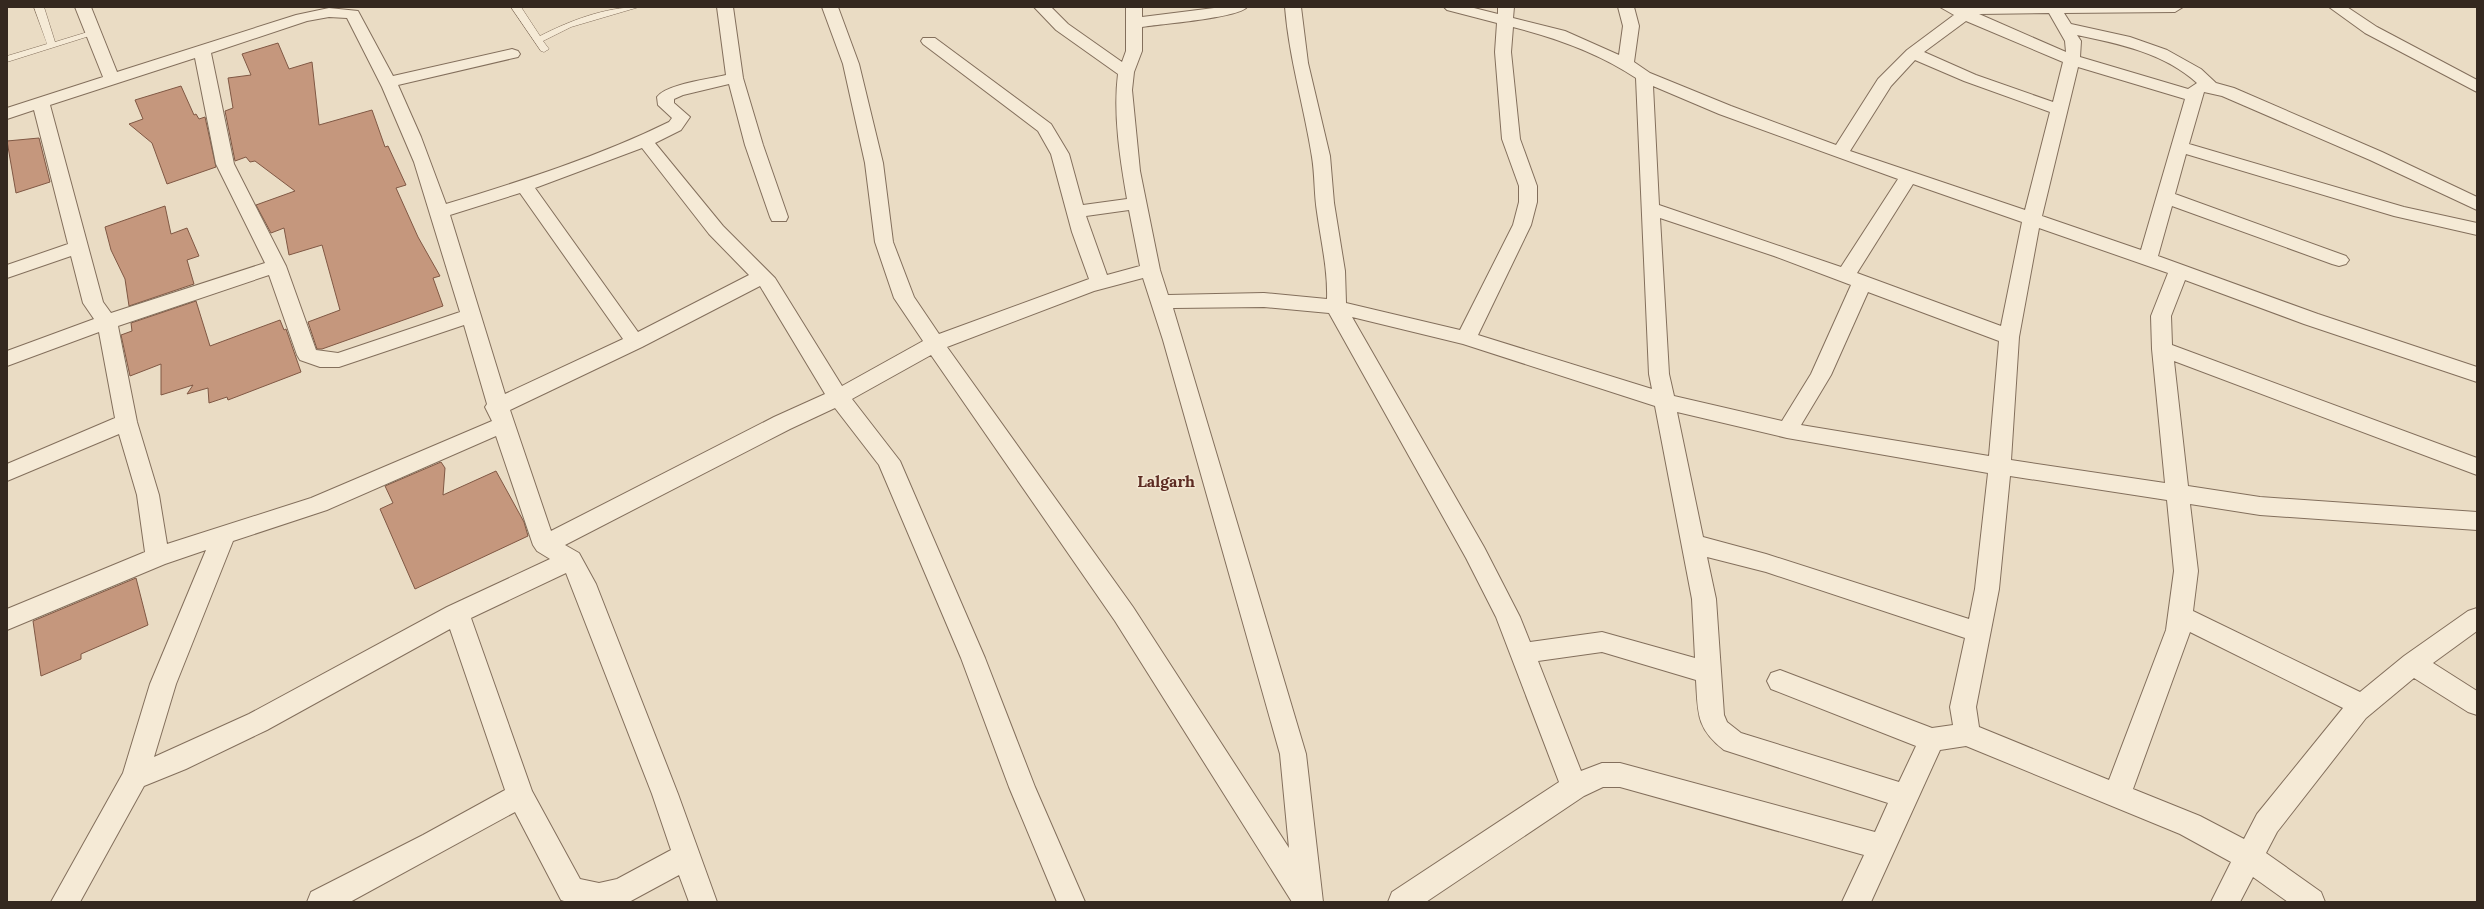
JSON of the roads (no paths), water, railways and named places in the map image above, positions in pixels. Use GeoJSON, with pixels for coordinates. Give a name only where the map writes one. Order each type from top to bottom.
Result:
{"type":"FeatureCollection","features":[{"type":"Feature","properties":{"kind":"street"},"geometry":{"type":"LineString","coordinates":[[83,7],[112,79]]}},
{"type":"Feature","properties":{"kind":"street"},"geometry":{"type":"LineString","coordinates":[[724,7],[735,78],[754,145],[779,217]]}},
{"type":"Feature","properties":{"kind":"street"},"geometry":{"type":"LineString","coordinates":[[830,7],[851,64],[874,163],[884,242],[904,298],[934,344],[1124,614],[1308,902]]}},
{"type":"Feature","properties":{"kind":"street"},"geometry":{"type":"LineString","coordinates":[[1042,7],[1062,27],[1126,72]]}},
{"type":"Feature","properties":{"kind":"street"},"geometry":{"type":"LineString","coordinates":[[1239,7],[1227,11],[1134,15],[1134,51],[1126,72],[1124,90],[1130,171],[1150,270],[1161,302],[1293,754],[1308,902]]}},
{"type":"Feature","properties":{"kind":"street"},"geometry":{"type":"LineString","coordinates":[[1293,7],[1294,26],[1302,75],[1321,158],[1325,208],[1335,267],[1336,306],[1476,554],[1508,617],[1574,787]]}},
{"type":"Feature","properties":{"kind":"street"},"geometry":{"type":"LineString","coordinates":[[1452,7],[1506,13],[1559,34],[1626,64],[1644,76],[1725,110],[1840,153],[2032,218],[2311,319],[2477,375]]}},
{"type":"Feature","properties":{"kind":"street"},"geometry":{"type":"LineString","coordinates":[[1626,7],[1631,26],[1626,64]]}},
{"type":"Feature","properties":{"kind":"street"},"geometry":{"type":"LineString","coordinates":[[1840,153],[1884,83],[1955,11],[2175,7]]}},
{"type":"Feature","properties":{"kind":"street"},"geometry":{"type":"LineString","coordinates":[[2337,7],[2371,30],[2477,87]]}},
{"type":"Feature","properties":{"kind":"street"},"geometry":{"type":"LineString","coordinates":[[1968,734],[1963,707],[1987,589],[2000,466],[2009,336],[2032,218],[2072,60],[2073,41],[2054,9]]}},
{"type":"Feature","properties":{"kind":"street"},"geometry":{"type":"LineString","coordinates":[[7,114],[202,50],[319,15],[341,11],[353,14],[389,82],[408,125],[440,212],[499,416],[545,545],[571,560],[584,584],[703,902]]}},
{"type":"Feature","properties":{"kind":"street"},"geometry":{"type":"LineString","coordinates":[[1955,11],[2072,60],[2194,96]]}},
{"type":"Feature","properties":{"kind":"street"},"geometry":{"type":"LineString","coordinates":[[1466,338],[1522,225],[1528,202],[1528,186],[1511,139],[1503,52],[1506,13]]}},
{"type":"Feature","properties":{"kind":"street"},"geometry":{"type":"LineString","coordinates":[[2066,28],[2154,49],[2185,64],[2210,86],[2228,92],[2376,156],[2477,204]]}},
{"type":"Feature","properties":{"kind":"street"},"geometry":{"type":"LineString","coordinates":[[929,41],[1045,128],[1060,154],[1075,212],[1100,283]]}},
{"type":"Feature","properties":{"kind":"street"},"geometry":{"type":"LineString","coordinates":[[202,50],[225,164],[276,266],[307,355],[320,360],[339,360],[470,316]]}},
{"type":"Feature","properties":{"kind":"street"},"geometry":{"type":"LineString","coordinates":[[1913,53],[1970,78],[2060,110]]}},
{"type":"Feature","properties":{"kind":"street"},"geometry":{"type":"LineString","coordinates":[[389,82],[512,54]]}},
{"type":"Feature","properties":{"kind":"street"},"geometry":{"type":"LineString","coordinates":[[1644,76],[1646,142],[1651,209],[1659,374],[1704,599],[1711,716],[1718,730],[1732,742],[1904,796]]}},
{"type":"Feature","properties":{"kind":"street"},"geometry":{"type":"LineString","coordinates":[[440,212],[524,186],[645,141],[675,126],[680,117],[666,104],[665,97],[678,91],[735,78]]}},
{"type":"Feature","properties":{"kind":"street"},"geometry":{"type":"LineString","coordinates":[[2148,259],[2181,147],[2196,89],[2210,86]]}},
{"type":"Feature","properties":{"kind":"street"},"geometry":{"type":"LineString","coordinates":[[41,103],[93,303],[107,322],[126,422],[148,495],[157,557]]}},
{"type":"Feature","properties":{"kind":"street"},"geometry":{"type":"LineString","coordinates":[[645,141],[716,230],[768,283],[838,397],[889,461],[973,658],[1022,787],[1071,902]]}},
{"type":"Feature","properties":{"kind":"street"},"geometry":{"type":"LineString","coordinates":[[2181,147],[2401,212],[2477,229]]}},
{"type":"Feature","properties":{"kind":"street"},"geometry":{"type":"LineString","coordinates":[[1787,430],[1820,375],[1855,278],[1909,176]]}},
{"type":"Feature","properties":{"kind":"street"},"geometry":{"type":"LineString","coordinates":[[524,186],[635,342]]}},
{"type":"Feature","properties":{"kind":"street"},"geometry":{"type":"LineString","coordinates":[[2165,198],[2339,260]]}},
{"type":"Feature","properties":{"kind":"street"},"geometry":{"type":"LineString","coordinates":[[1075,212],[1137,203]]}},
{"type":"Feature","properties":{"kind":"street"},"geometry":{"type":"LineString","coordinates":[[1651,209],[1855,278],[2009,336]]}},
{"type":"Feature","properties":{"kind":"street"},"geometry":{"type":"LineString","coordinates":[[7,272],[78,248]]}},
{"type":"Feature","properties":{"kind":"street"},"geometry":{"type":"LineString","coordinates":[[7,359],[107,322],[276,266]]}},
{"type":"Feature","properties":{"kind":"street"},"geometry":{"type":"LineString","coordinates":[[545,545],[782,423],[838,397],[934,344],[1100,283],[1150,270]]}},
{"type":"Feature","properties":{"kind":"street"},"geometry":{"type":"LineString","coordinates":[[2117,795],[2178,630],[2186,571],[2162,349],[2161,316],[2179,271]]}},
{"type":"Feature","properties":{"kind":"street"},"geometry":{"type":"LineString","coordinates":[[7,620],[157,557],[225,533],[319,504],[499,416],[635,342],[762,277]]}},
{"type":"Feature","properties":{"kind":"street"},"geometry":{"type":"LineString","coordinates":[[1161,302],[1264,300],[1336,306],[1466,338],[1664,401],[1787,430],[1905,452],[2000,466],[2099,484],[2260,506],[2477,521]]}},
{"type":"Feature","properties":{"kind":"street"},"geometry":{"type":"LineString","coordinates":[[2162,349],[2477,467]]}},
{"type":"Feature","properties":{"kind":"street"},"geometry":{"type":"LineString","coordinates":[[7,472],[126,422]]}},
{"type":"Feature","properties":{"kind":"street"},"geometry":{"type":"LineString","coordinates":[[65,902],[135,777],[163,684],[225,533]]}},
{"type":"Feature","properties":{"kind":"street"},"geometry":{"type":"LineString","coordinates":[[1694,544],[1766,563],[1978,632]]}},
{"type":"Feature","properties":{"kind":"street"},"geometry":{"type":"LineString","coordinates":[[135,777],[174,762],[248,727],[457,614],[571,560]]}},
{"type":"Feature","properties":{"kind":"street"},"geometry":{"type":"LineString","coordinates":[[457,614],[520,796],[571,890],[598,897],[622,891],[686,857]]}},
{"type":"Feature","properties":{"kind":"street"},"geometry":{"type":"LineString","coordinates":[[2180,616],[2363,706]]}},
{"type":"Feature","properties":{"kind":"street"},"geometry":{"type":"LineString","coordinates":[[2225,902],[2267,823],[2363,706],[2413,664],[2477,618]]}},
{"type":"Feature","properties":{"kind":"street"},"geometry":{"type":"LineString","coordinates":[[1523,653],[1602,642],[1709,673]]}},
{"type":"Feature","properties":{"kind":"street"},"geometry":{"type":"LineString","coordinates":[[2413,664],[2477,704]]}},
{"type":"Feature","properties":{"kind":"street"},"geometry":{"type":"LineString","coordinates":[[1780,681],[1932,740],[1968,734],[2190,825],[2249,857],[2311,902]]}},
{"type":"Feature","properties":{"kind":"street"},"geometry":{"type":"LineString","coordinates":[[1856,902],[1904,796],[1932,740]]}},
{"type":"Feature","properties":{"kind":"street"},"geometry":{"type":"LineString","coordinates":[[1402,902],[1574,787],[1602,775],[1620,775],[1881,847]]}},
{"type":"Feature","properties":{"kind":"street"},"geometry":{"type":"LineString","coordinates":[[321,902],[433,844],[520,796]]}},
{"type":"Feature","properties":{"kind":"lane"},"geometry":{"type":"LineString","coordinates":[[39,7],[52,46]]}},
{"type":"Feature","properties":{"kind":"lane"},"geometry":{"type":"LineString","coordinates":[[516,7],[544,49]]}},
{"type":"Feature","properties":{"kind":"lane"},"geometry":{"type":"LineString","coordinates":[[538,40],[568,24],[634,7]]}},
{"type":"Feature","properties":{"kind":"lane"},"geometry":{"type":"LineString","coordinates":[[7,59],[94,33]]}},
{"type":"Feature","properties":{"kind":"district","name":"Lalgarh"},"geometry":{"type":"Point","coordinates":[1166,481]}}]}
